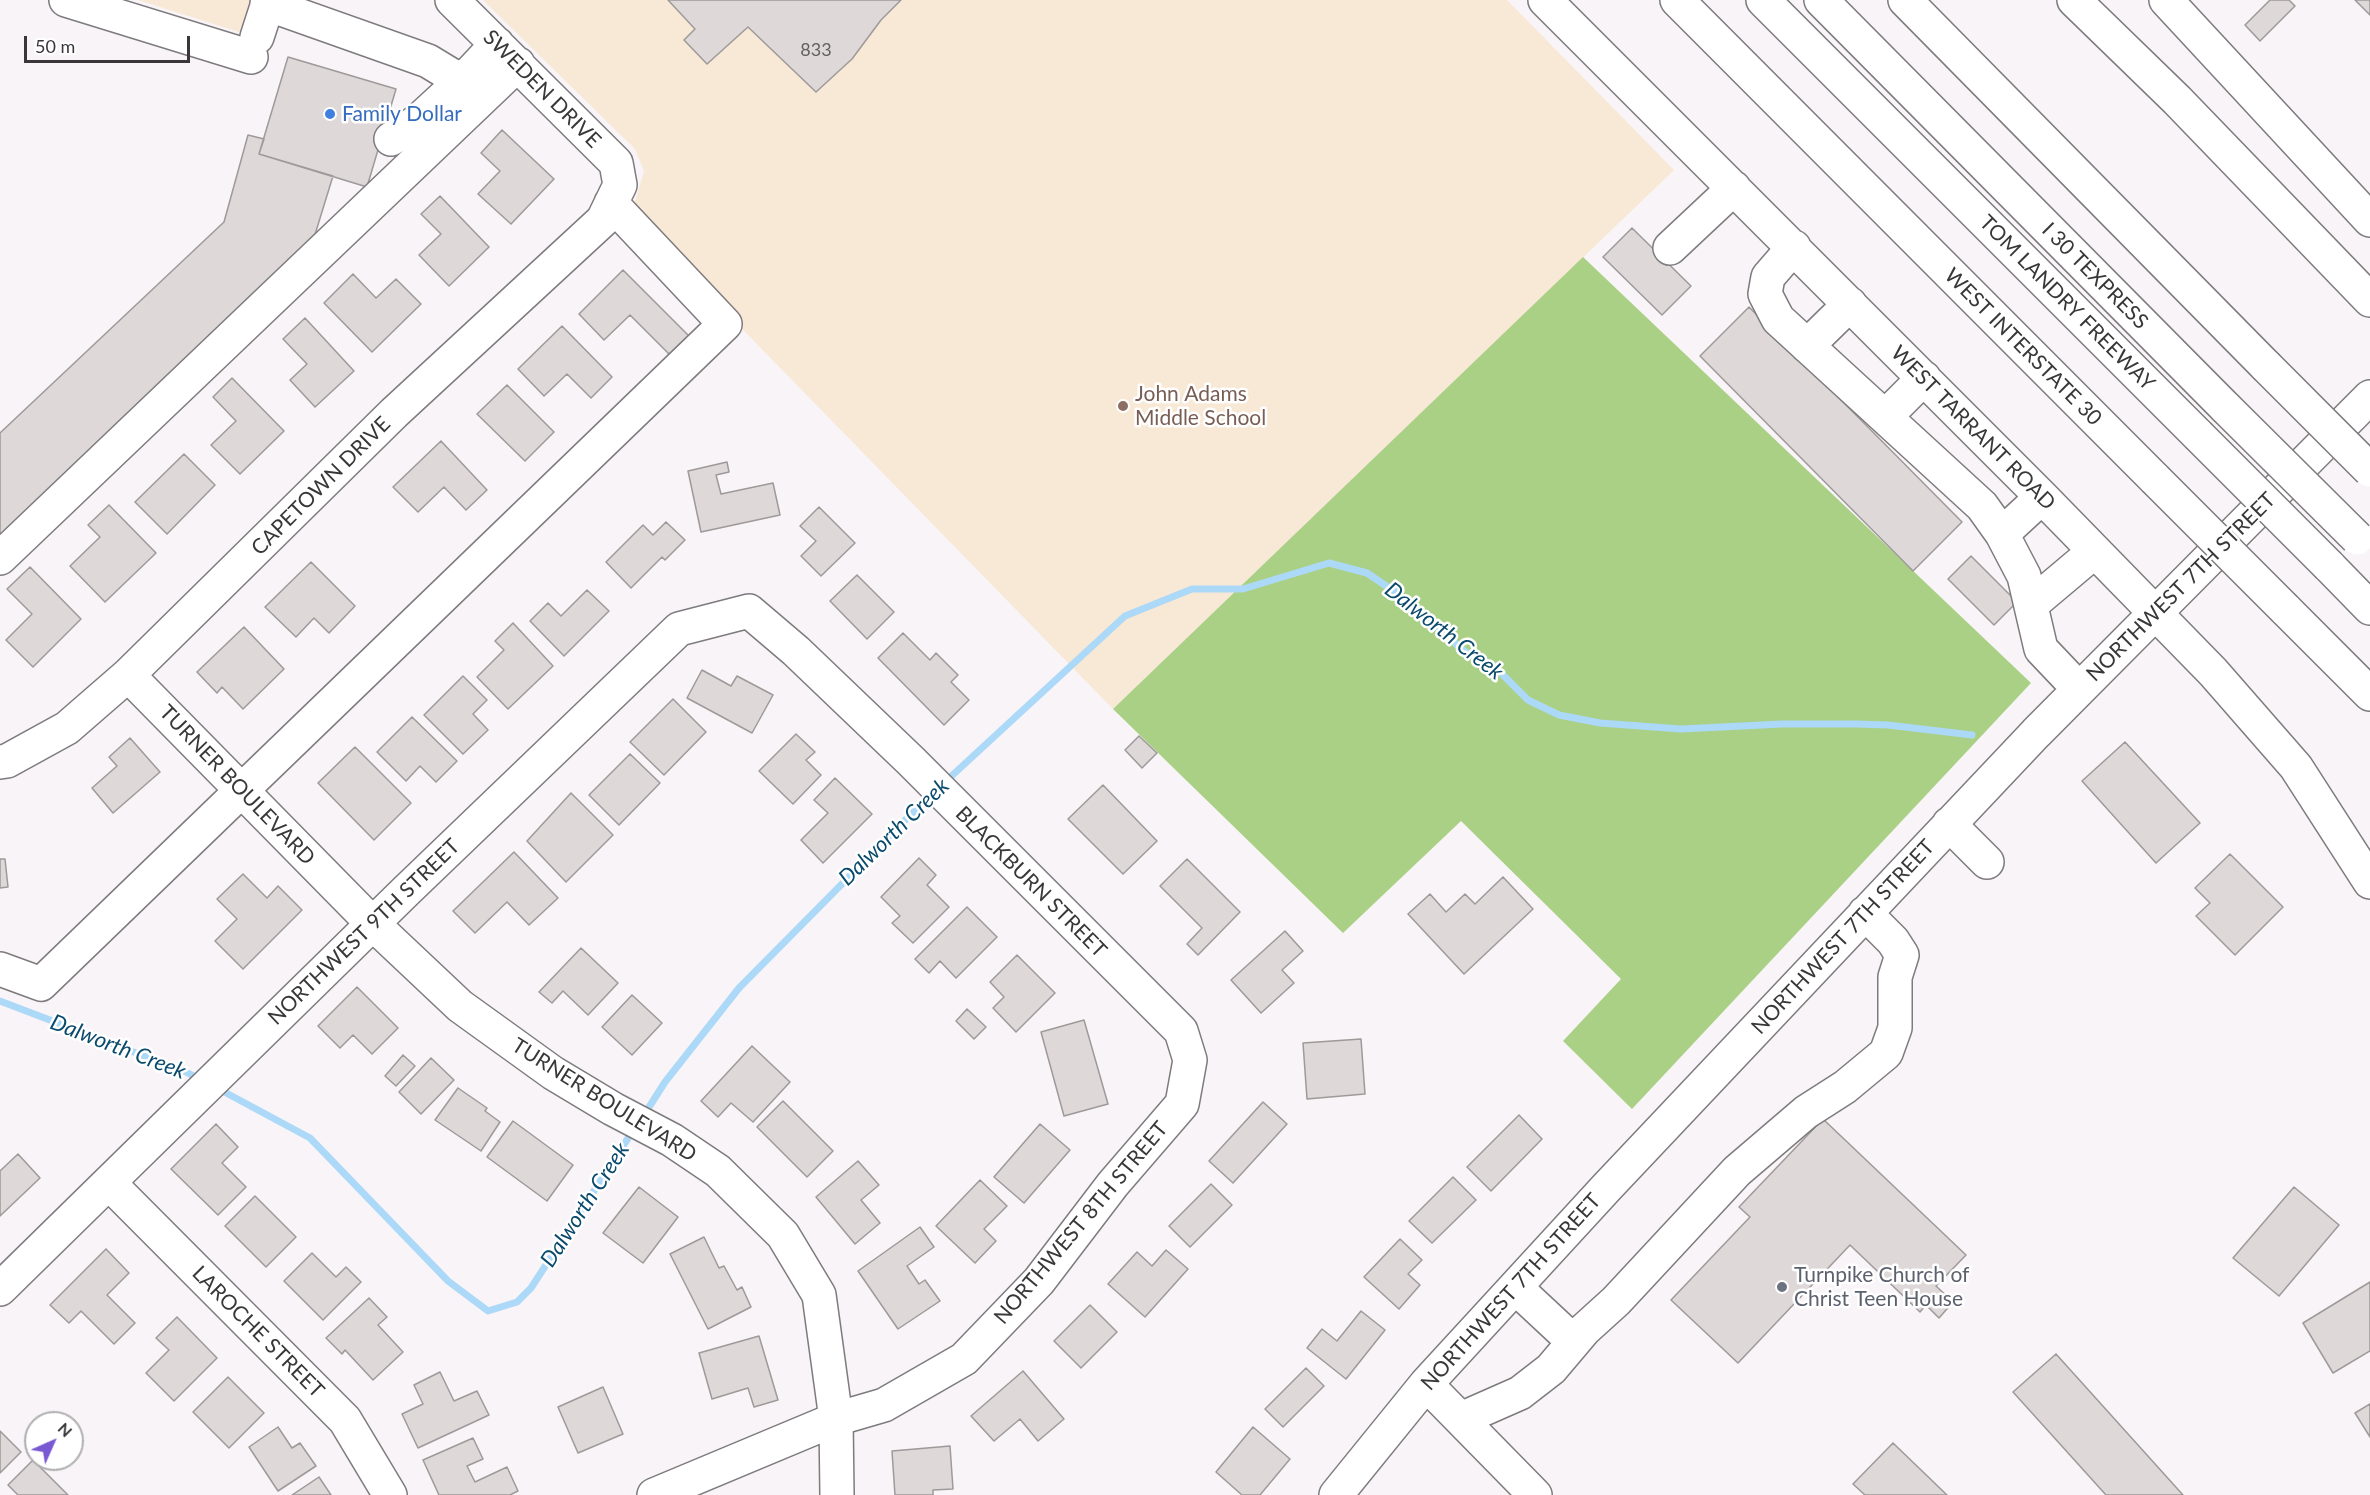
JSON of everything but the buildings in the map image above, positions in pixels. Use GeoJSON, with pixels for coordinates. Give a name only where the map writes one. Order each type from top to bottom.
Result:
{"type":"FeatureCollection","features":[{"type":"Feature","properties":{"kind":"main road"},"geometry":{"type":"LineString","coordinates":[[66,0],[254,47],[268,2],[428,61],[456,78],[468,75],[507,54]]}},
{"type":"Feature","properties":{"kind":"main road","name":"SWEDEN DRIVE"},"geometry":{"type":"LineString","coordinates":[[452,0],[616,163],[616,194]]}},
{"type":"Feature","properties":{"kind":"main road","name":"WEST TARRANT ROAD"},"geometry":{"type":"LineString","coordinates":[[1545,0],[1794,247],[2213,672],[2296,767],[2370,882]]}},
{"type":"Feature","properties":{"kind":"main road","name":"WEST INTERSTATE 30"},"geometry":{"type":"LineString","coordinates":[[1677,0],[2370,694]]}},
{"type":"Feature","properties":{"kind":"main road","name":"TOM LANDRY FREEWAY"},"geometry":{"type":"LineString","coordinates":[[1763,0],[2370,608]]}},
{"type":"Feature","properties":{"kind":"main road","name":"I 30 TEXPRESS"},"geometry":{"type":"LineString","coordinates":[[1821,0],[2363,544]]}},
{"type":"Feature","properties":{"kind":"main road"},"geometry":{"type":"LineString","coordinates":[[1905,0],[2370,470]]}},
{"type":"Feature","properties":{"kind":"main road"},"geometry":{"type":"LineString","coordinates":[[2074,0],[2178,100],[2370,300]]}},
{"type":"Feature","properties":{"kind":"main road"},"geometry":{"type":"LineString","coordinates":[[2166,0],[2370,220]]}},
{"type":"Feature","properties":{"kind":"main road"},"geometry":{"type":"LineString","coordinates":[[0,558],[507,54]]}},
{"type":"Feature","properties":{"kind":"main road"},"geometry":{"type":"LineString","coordinates":[[391,139],[418,121],[468,75]]}},
{"type":"Feature","properties":{"kind":"main road"},"geometry":{"type":"LineString","coordinates":[[1670,248],[1734,188]]}},
{"type":"Feature","properties":{"kind":"main road"},"geometry":{"type":"LineString","coordinates":[[0,969],[41,984],[725,324],[616,194]]}},
{"type":"Feature","properties":{"kind":"main road","name":"CAPETOWN DRIVE"},"geometry":{"type":"LineString","coordinates":[[0,762],[7,761],[67,728],[128,675],[394,413],[603,220],[616,194]]}},
{"type":"Feature","properties":{"kind":"main road"},"geometry":{"type":"LineString","coordinates":[[1794,247],[1768,277],[1765,294],[1778,319],[1982,506],[2002,534],[2024,576],[2032,604],[2034,627],[2041,649],[2079,689]]}},
{"type":"Feature","properties":{"kind":"main road"},"geometry":{"type":"LineString","coordinates":[[1807,346],[1850,304]]}},
{"type":"Feature","properties":{"kind":"main road"},"geometry":{"type":"LineString","coordinates":[[1885,417],[1924,378]]}},
{"type":"Feature","properties":{"kind":"main road","name":"NORTHWEST 7TH STREET"},"geometry":{"type":"LineString","coordinates":[[1336,1495],[1426,1384],[1949,824],[2079,689],[2370,397]]}},
{"type":"Feature","properties":{"kind":"main road"},"geometry":{"type":"LineString","coordinates":[[1959,485],[1995,450]]}},
{"type":"Feature","properties":{"kind":"main road"},"geometry":{"type":"LineString","coordinates":[[2002,534],[2042,497]]}},
{"type":"Feature","properties":{"kind":"main road"},"geometry":{"type":"LineString","coordinates":[[2032,604],[2096,551]]}},
{"type":"Feature","properties":{"kind":"main road","name":"BLACKBURN STREET"},"geometry":{"type":"LineString","coordinates":[[749,612],[796,651],[911,761],[1181,1031]]}},
{"type":"Feature","properties":{"kind":"main road","name":"NORTHWEST 9TH STREET"},"geometry":{"type":"LineString","coordinates":[[0,1289],[228,1064],[679,629],[749,612]]}},
{"type":"Feature","properties":{"kind":"main road","name":"TURNER BOULEVARD"},"geometry":{"type":"LineString","coordinates":[[128,675],[373,924],[460,1006],[553,1073],[613,1109],[672,1140],[718,1171],[783,1235],[819,1295],[836,1419],[837,1495]]}},
{"type":"Feature","properties":{"kind":"main road"},"geometry":{"type":"LineString","coordinates":[[1949,824],[1987,862]]}},
{"type":"Feature","properties":{"kind":"main road"},"geometry":{"type":"LineString","coordinates":[[1461,1419],[1520,1393],[1551,1369],[1737,1171],[1806,1112],[1845,1087],[1886,1053],[1895,1028],[1895,977],[1902,955],[1893,941],[1865,914]]}},
{"type":"Feature","properties":{"kind":"main road","name":"NORTHWEST 8TH STREET"},"geometry":{"type":"LineString","coordinates":[[654,1495],[836,1419],[884,1405],[964,1359],[1039,1281],[1113,1184],[1182,1104],[1190,1060],[1181,1031]]}},
{"type":"Feature","properties":{"kind":"main road","name":"LAROCHE STREET"},"geometry":{"type":"LineString","coordinates":[[109,1183],[345,1420],[390,1495]]}},
{"type":"Feature","properties":{"kind":"main road"},"geometry":{"type":"LineString","coordinates":[[1515,1287],[1574,1342]]}},
{"type":"Feature","properties":{"kind":"main road"},"geometry":{"type":"LineString","coordinates":[[1426,1384],[1535,1495]]}},
{"type":"Feature","properties":{"kind":"shaded area"},"geometry":{"type":"Polygon","coordinates":[[[138,0],[252,0],[242,33],[138,0]]]}},
{"type":"Feature","properties":{"kind":"shaded area","name":"John Adams Middle School"},"geometry":{"type":"Polygon","coordinates":[[[483,0],[1507,0],[1674,170],[1113,709],[631,215],[644,171],[635,149],[483,0]]]}},
{"type":"Feature","properties":{"kind":"green space"},"geometry":{"type":"Polygon","coordinates":[[[1583,257],[2031,683],[1632,1109],[1563,1041],[1621,979],[1461,821],[1343,933],[1113,709],[1583,257]]]}},
{"type":"Feature","properties":{"kind":"waterway","name":"Dalworth Creek"},"geometry":{"type":"LineString","coordinates":[[945,782],[1125,616],[1192,589],[1243,589],[1329,563],[1367,573],[1401,596],[1464,651],[1494,666],[1528,700],[1559,715],[1600,723],[1681,729],[1782,724],[1856,724],[1888,725],[1972,735]]}},
{"type":"Feature","properties":{"kind":"waterway","name":"Dalworth Creek"},"geometry":{"type":"LineString","coordinates":[[644,1115],[665,1082],[739,988],[932,793]]}},
{"type":"Feature","properties":{"kind":"waterway","name":"Dalworth Creek"},"geometry":{"type":"LineString","coordinates":[[0,1001],[186,1072],[201,1080]]}},
{"type":"Feature","properties":{"kind":"waterway","name":"Dalworth Creek"},"geometry":{"type":"LineString","coordinates":[[217,1088],[310,1138],[448,1281],[488,1311],[517,1302],[531,1288],[634,1129]]}},
{"type":"Feature","properties":{"kind":"place","name":"Family Dollar"},"geometry":{"type":"Point","coordinates":[330,114]}},
{"type":"Feature","properties":{"kind":"place","name":"John Adams Middle School"},"geometry":{"type":"Point","coordinates":[1123,406]}},
{"type":"Feature","properties":{"kind":"place","name":"Turnpike Church of Christ Teen House"},"geometry":{"type":"Point","coordinates":[1782,1287]}}]}
